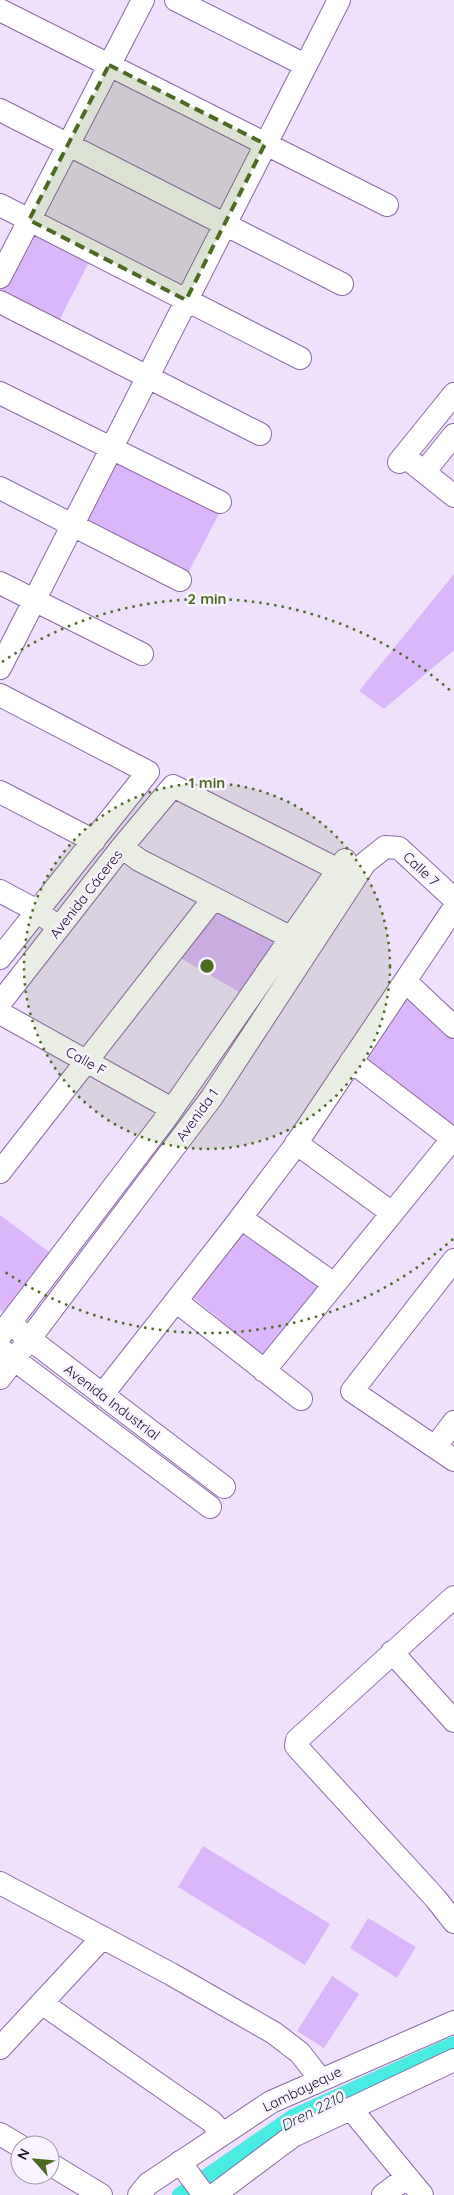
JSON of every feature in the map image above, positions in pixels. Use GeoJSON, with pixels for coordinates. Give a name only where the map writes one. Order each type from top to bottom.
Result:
{"type":"FeatureCollection","features":[{"type":"Feature","properties":{"kind":"street"},"geometry":{"type":"LineString","coordinates":[[0,277],[142,0]]}},
{"type":"Feature","properties":{"kind":"street"},"geometry":{"type":"LineString","coordinates":[[176,0],[305,65]]}},
{"type":"Feature","properties":{"kind":"street"},"geometry":{"type":"LineString","coordinates":[[0,668],[338,0]]}},
{"type":"Feature","properties":{"kind":"street"},"geometry":{"type":"LineString","coordinates":[[0,10],[388,206]]}},
{"type":"Feature","properties":{"kind":"street"},"geometry":{"type":"LineString","coordinates":[[0,110],[342,284]]}},
{"type":"Feature","properties":{"kind":"street"},"geometry":{"type":"LineString","coordinates":[[0,205],[300,358]]}},
{"type":"Feature","properties":{"kind":"street"},"geometry":{"type":"LineString","coordinates":[[0,302],[260,434]]}},
{"type":"Feature","properties":{"kind":"street"},"geometry":{"type":"LineString","coordinates":[[0,393],[220,502]]}},
{"type":"Feature","properties":{"kind":"street"},"geometry":{"type":"LineString","coordinates":[[454,394],[402,459],[424,472],[454,496]]}},
{"type":"Feature","properties":{"kind":"street"},"geometry":{"type":"LineString","coordinates":[[424,472],[454,435]]}},
{"type":"Feature","properties":{"kind":"street"},"geometry":{"type":"LineString","coordinates":[[0,488],[180,580]]}},
{"type":"Feature","properties":{"kind":"street"},"geometry":{"type":"LineString","coordinates":[[0,583],[142,654]]}},
{"type":"Feature","properties":{"kind":"street","name":"Avenida Cáceres"},"geometry":{"type":"LineString","coordinates":[[0,695],[148,772],[39,912],[0,958]]}},
{"type":"Feature","properties":{"kind":"street","name":"Avenida Cáceres"},"geometry":{"type":"LineString","coordinates":[[0,1003],[60,929],[122,847],[174,786],[337,863]]}},
{"type":"Feature","properties":{"kind":"street"},"geometry":{"type":"LineString","coordinates":[[0,792],[94,841]]}},
{"type":"Feature","properties":{"kind":"street"},"geometry":{"type":"LineString","coordinates":[[122,847],[139,860],[284,934]]}},
{"type":"Feature","properties":{"kind":"street","name":"Avenida 1"},"geometry":{"type":"LineString","coordinates":[[0,1378],[7,1354],[30,1339],[212,1096],[365,863],[385,847]]}},
{"type":"Feature","properties":{"kind":"street","name":"Calle 7"},"geometry":{"type":"LineString","coordinates":[[385,847],[399,848],[454,899]]}},
{"type":"Feature","properties":{"kind":"street","name":"Avenida 1"},"geometry":{"type":"LineString","coordinates":[[3,1326],[172,1109],[337,863]]}},
{"type":"Feature","properties":{"kind":"street"},"geometry":{"type":"LineString","coordinates":[[0,890],[39,912],[60,929]]}},
{"type":"Feature","properties":{"kind":"street"},"geometry":{"type":"LineString","coordinates":[[0,1172],[214,898]]}},
{"type":"Feature","properties":{"kind":"street"},"geometry":{"type":"LineString","coordinates":[[102,1395],[241,1218],[296,1143],[454,908]]}},
{"type":"Feature","properties":{"kind":"street"},"geometry":{"type":"LineString","coordinates":[[405,981],[454,1027]]}},
{"type":"Feature","properties":{"kind":"street","name":"Calle F"},"geometry":{"type":"LineString","coordinates":[[0,1013],[172,1109]]}},
{"type":"Feature","properties":{"kind":"street"},"geometry":{"type":"LineString","coordinates":[[264,1370],[453,1138],[351,1062]]}},
{"type":"Feature","properties":{"kind":"street"},"geometry":{"type":"LineString","coordinates":[[296,1143],[392,1213]]}},
{"type":"Feature","properties":{"kind":"street"},"geometry":{"type":"LineString","coordinates":[[241,1218],[334,1284]]}},
{"type":"Feature","properties":{"kind":"street"},"geometry":{"type":"LineString","coordinates":[[454,1260],[352,1391],[454,1460]]}},
{"type":"Feature","properties":{"kind":"street"},"geometry":{"type":"LineString","coordinates":[[176,1301],[300,1399]]}},
{"type":"Feature","properties":{"kind":"street","name":"Avenida Industrial"},"geometry":{"type":"LineString","coordinates":[[3,1326],[30,1339],[224,1487]]}},
{"type":"Feature","properties":{"kind":"street","name":"Avenida Industrial"},"geometry":{"type":"LineString","coordinates":[[7,1354],[210,1507]]}},
{"type":"Feature","properties":{"kind":"street"},"geometry":{"type":"LineString","coordinates":[[435,1447],[454,1422]]}},
{"type":"Feature","properties":{"kind":"street"},"geometry":{"type":"LineString","coordinates":[[454,1598],[392,1652],[297,1740],[296,1746],[436,1898],[454,1922]]}},
{"type":"Feature","properties":{"kind":"street"},"geometry":{"type":"LineString","coordinates":[[392,1652],[454,1721]]}},
{"type":"Feature","properties":{"kind":"street"},"geometry":{"type":"LineString","coordinates":[[0,1883],[171,1974],[284,2039],[306,2060],[321,2080]]}},
{"type":"Feature","properties":{"kind":"street"},"geometry":{"type":"LineString","coordinates":[[0,2048],[102,1938]]}},
{"type":"Feature","properties":{"kind":"street"},"geometry":{"type":"LineString","coordinates":[[42,2004],[211,2121],[223,2134]]}},
{"type":"Feature","properties":{"kind":"street","name":"Lambayeque"},"geometry":{"type":"LineString","coordinates":[[139,2195],[148,2184],[198,2185],[223,2134],[271,2102],[454,2022]]}},
{"type":"Feature","properties":{"kind":"street"},"geometry":{"type":"LineString","coordinates":[[198,2185],[293,2136],[454,2061]]}},
{"type":"Feature","properties":{"kind":"street"},"geometry":{"type":"LineString","coordinates":[[351,2109],[422,2195]]}},
{"type":"Feature","properties":{"kind":"street"},"geometry":{"type":"LineString","coordinates":[[60,2170],[101,2195]]}},
{"type":"Feature","properties":{"kind":"street"},"geometry":{"type":"LineString","coordinates":[[383,2195],[407,2177]]}},
{"type":"Feature","properties":{"kind":"highlighted area"},"geometry":{"type":"Polygon","coordinates":[[[109,65],[265,144],[186,300],[29,220],[109,65]]]}},
{"type":"Feature","properties":{"kind":"shaded area"},"geometry":{"type":"Polygon","coordinates":[[[31,228],[91,258],[58,323],[0,293],[0,288],[31,228]]]}},
{"type":"Feature","properties":{"kind":"shaded area"},"geometry":{"type":"Polygon","coordinates":[[[117,459],[220,512],[187,575],[81,524],[117,459]]]}},
{"type":"Feature","properties":{"kind":"shaded area"},"geometry":{"type":"Polygon","coordinates":[[[454,574],[454,650],[384,709],[359,691],[454,574]]]}},
{"type":"Feature","properties":{"kind":"shaded area"},"geometry":{"type":"Polygon","coordinates":[[[216,906],[284,941],[248,997],[177,956],[216,906]]]}},
{"type":"Feature","properties":{"kind":"shaded area"},"geometry":{"type":"Polygon","coordinates":[[[405,991],[454,1037],[454,1127],[358,1060],[405,991]]]}},
{"type":"Feature","properties":{"kind":"shaded area"},"geometry":{"type":"Polygon","coordinates":[[[0,1215],[53,1255],[6,1315],[0,1310],[0,1215]]]}},
{"type":"Feature","properties":{"kind":"shaded area"},"geometry":{"type":"Polygon","coordinates":[[[243,1229],[323,1289],[266,1358],[189,1294],[243,1229]]]}},
{"type":"Feature","properties":{"kind":"shaded area"},"geometry":{"type":"Polygon","coordinates":[[[203,1846],[330,1924],[305,1965],[178,1887],[203,1846]]]}},
{"type":"Feature","properties":{"kind":"shaded area"},"geometry":{"type":"Polygon","coordinates":[[[368,1918],[416,1947],[397,1978],[350,1948],[368,1918]]]}},
{"type":"Feature","properties":{"kind":"shaded area"},"geometry":{"type":"Polygon","coordinates":[[[332,1976],[359,1994],[324,2048],[297,2031],[332,1976]]]}},
{"type":"Feature","properties":{"kind":"waterway","name":"Dren 2210"},"geometry":{"type":"LineString","coordinates":[[180,2195],[293,2117],[454,2044]]}}]}
